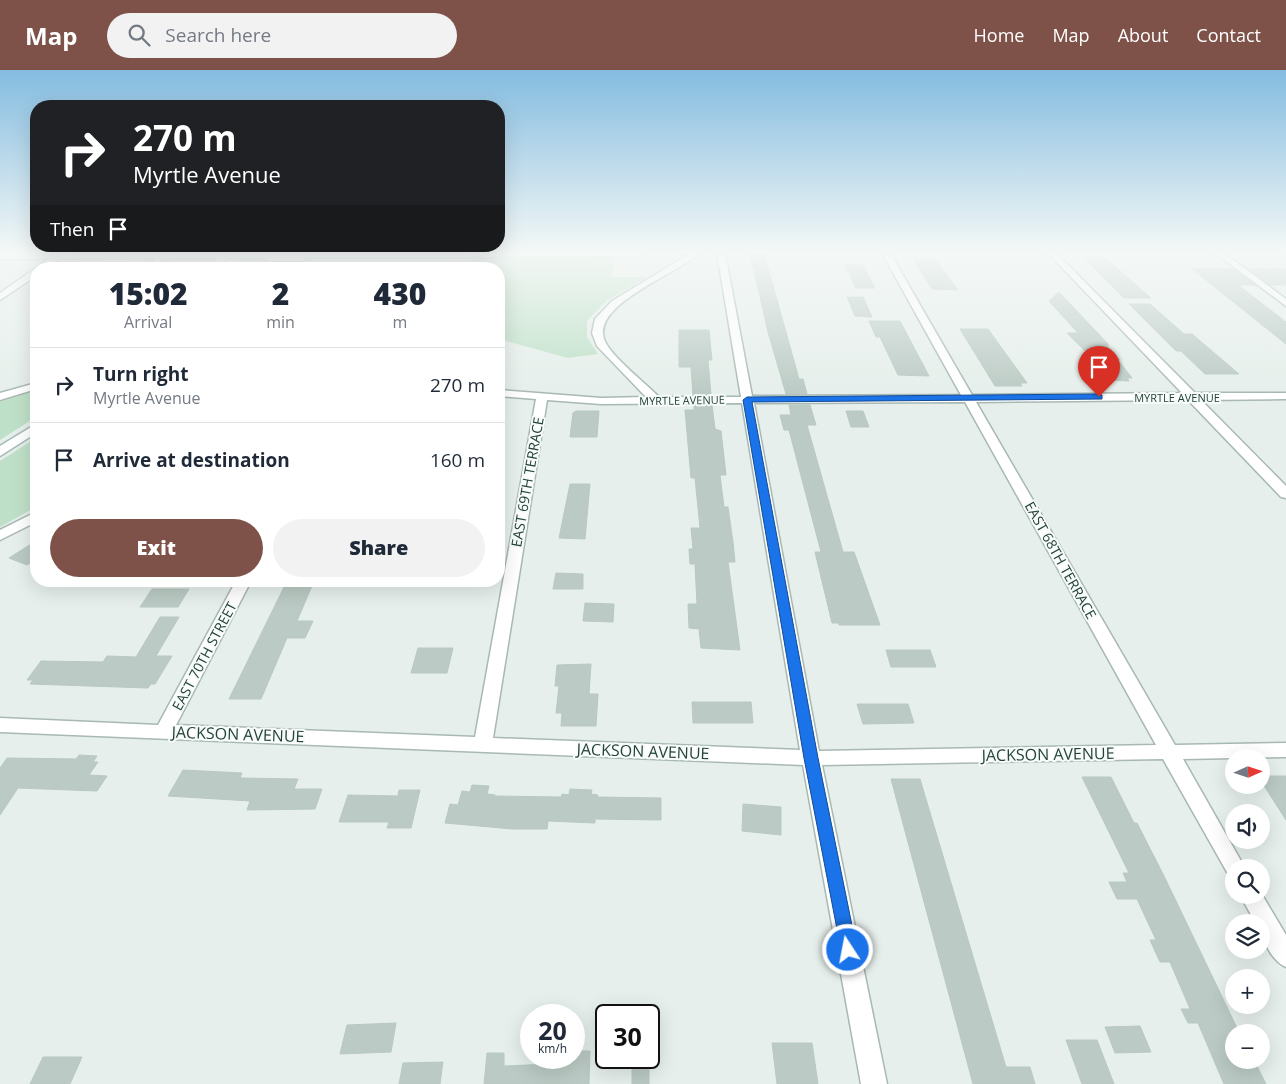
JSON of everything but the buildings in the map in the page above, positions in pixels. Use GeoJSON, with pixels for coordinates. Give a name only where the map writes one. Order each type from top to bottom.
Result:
{"type":"FeatureCollection","features":[{"type":"Feature","properties":{"kind":"street"},"geometry":{"type":"LineString","coordinates":[[621,300],[600,319],[597,333],[602,346],[656,401]]}},
{"type":"Feature","properties":{"kind":"street"},"geometry":{"type":"LineString","coordinates":[[729,300],[811,758],[874,1084]]}},
{"type":"Feature","properties":{"kind":"street","name":"EAST 68TH TERRACE"},"geometry":{"type":"LineString","coordinates":[[913,300],[1231,859]]}},
{"type":"Feature","properties":{"kind":"street"},"geometry":{"type":"LineString","coordinates":[[1099,300],[1286,494]]}},
{"type":"Feature","properties":{"kind":"street"},"geometry":{"type":"LineString","coordinates":[[0,397],[30,388]]}},
{"type":"Feature","properties":{"kind":"street","name":"MYRTLE AVENUE"},"geometry":{"type":"LineString","coordinates":[[505,393],[542,397],[656,401],[1286,396]]}},
{"type":"Feature","properties":{"kind":"street","name":"EAST 69TH TERRACE"},"geometry":{"type":"LineString","coordinates":[[483,744],[542,397]]}},
{"type":"Feature","properties":{"kind":"street"},"geometry":{"type":"LineString","coordinates":[[0,452],[30,432]]}},
{"type":"Feature","properties":{"kind":"street"},"geometry":{"type":"LineString","coordinates":[[0,536],[30,519]]}},
{"type":"Feature","properties":{"kind":"street","name":"EAST 70TH STREET"},"geometry":{"type":"LineString","coordinates":[[164,731],[241,587]]}},
{"type":"Feature","properties":{"kind":"street","name":"JACKSON AVENUE"},"geometry":{"type":"LineString","coordinates":[[0,725],[811,758],[1286,750]]}},
{"type":"Feature","properties":{"kind":"street"},"geometry":{"type":"LineString","coordinates":[[1256,904],[1286,956]]}},
{"type":"Feature","properties":{"kind":"green space"},"geometry":{"type":"Polygon","coordinates":[[[505,300],[607,300],[587,321],[587,337],[598,354],[568,358],[505,341],[505,300]]]}},
{"type":"Feature","properties":{"kind":"green space"},"geometry":{"type":"Polygon","coordinates":[[[30,392],[30,421],[0,440],[0,402],[30,392]]]}},
{"type":"Feature","properties":{"kind":"green space"},"geometry":{"type":"Polygon","coordinates":[[[30,442],[30,510],[0,527],[0,461],[30,442]]]}},
{"type":"Feature","properties":{"kind":"route"},"geometry":{"type":"LineString","coordinates":[[848,950],[811,758],[747,400],[1099,397]]}}]}
